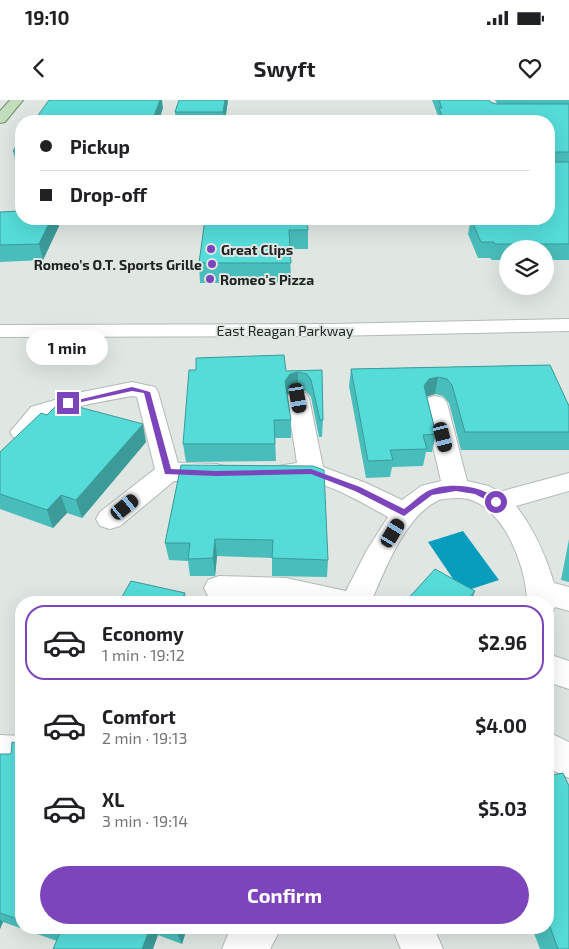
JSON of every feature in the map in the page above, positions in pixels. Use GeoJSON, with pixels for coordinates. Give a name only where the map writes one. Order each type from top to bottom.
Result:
{"type":"FeatureCollection","features":[{"type":"Feature","properties":{"kind":"main road"},"geometry":{"type":"LineString","coordinates":[[0,119],[17,100]]}},
{"type":"Feature","properties":{"kind":"street","name":"East Reagan Parkway"},"geometry":{"type":"LineString","coordinates":[[0,331],[329,330],[569,325]]}},
{"type":"Feature","properties":{"kind":"street"},"geometry":{"type":"LineString","coordinates":[[22,432],[39,412],[82,399],[132,389],[147,392],[168,472]]}},
{"type":"Feature","properties":{"kind":"street"},"geometry":{"type":"LineString","coordinates":[[298,398],[311,472]]}},
{"type":"Feature","properties":{"kind":"street"},"geometry":{"type":"LineString","coordinates":[[435,403],[456,488]]}},
{"type":"Feature","properties":{"kind":"street"},"geometry":{"type":"LineString","coordinates":[[110,519],[168,472],[235,473]]}},
{"type":"Feature","properties":{"kind":"street"},"geometry":{"type":"LineString","coordinates":[[264,473],[311,472],[358,489],[404,513]]}},
{"type":"Feature","properties":{"kind":"street"},"geometry":{"type":"LineString","coordinates":[[496,502],[569,482]]}},
{"type":"Feature","properties":{"kind":"street"},"geometry":{"type":"LineString","coordinates":[[359,596],[368,574],[404,513],[430,493],[456,488],[476,491],[496,502],[514,521],[532,556],[541,596]]}},
{"type":"Feature","properties":{"kind":"street"},"geometry":{"type":"LineString","coordinates":[[219,588],[286,590],[314,596]]}},
{"type":"Feature","properties":{"kind":"street"},"geometry":{"type":"LineString","coordinates":[[554,598],[569,599]]}},
{"type":"Feature","properties":{"kind":"street"},"geometry":{"type":"LineString","coordinates":[[554,670],[569,675]]}},
{"type":"Feature","properties":{"kind":"street"},"geometry":{"type":"LineString","coordinates":[[0,752],[15,753]]}},
{"type":"Feature","properties":{"kind":"street"},"geometry":{"type":"LineString","coordinates":[[554,752],[569,760]]}},
{"type":"Feature","properties":{"kind":"street"},"geometry":{"type":"LineString","coordinates":[[244,949],[255,934]]}},
{"type":"Feature","properties":{"kind":"street"},"geometry":{"type":"LineString","coordinates":[[416,934],[422,949]]}},
{"type":"Feature","properties":{"kind":"water"},"geometry":{"type":"Polygon","coordinates":[[[463,531],[499,580],[462,592],[428,542],[463,531]]]}},
{"type":"Feature","properties":{"kind":"building"},"geometry":{"type":"Polygon","coordinates":[[[49,100],[160,100],[154,115],[38,115],[49,100]]]}},
{"type":"Feature","properties":{"kind":"building"},"geometry":{"type":"Polygon","coordinates":[[[179,100],[225,100],[223,112],[175,112],[179,100]]]}},
{"type":"Feature","properties":{"kind":"building"},"geometry":{"type":"Polygon","coordinates":[[[439,100],[489,100],[496,104],[569,104],[569,152],[555,152],[555,115],[442,115],[439,108],[442,108],[439,100]]]}},
{"type":"Feature","properties":{"kind":"building"},"geometry":{"type":"Polygon","coordinates":[[[555,162],[569,162],[569,244],[554,244],[554,240],[499,240],[499,244],[481,242],[474,225],[555,225],[555,162]]]}},
{"type":"Feature","properties":{"kind":"building"},"geometry":{"type":"Polygon","coordinates":[[[15,211],[15,225],[48,225],[39,244],[0,245],[0,212],[15,211]]]}},
{"type":"Feature","properties":{"kind":"building"},"geometry":{"type":"Polygon","coordinates":[[[204,225],[308,225],[308,230],[289,230],[291,263],[199,263],[204,225]]]}},
{"type":"Feature","properties":{"kind":"building"},"geometry":{"type":"Polygon","coordinates":[[[284,355],[286,371],[322,370],[323,420],[320,420],[311,380],[307,374],[298,372],[290,374],[285,381],[291,420],[274,420],[275,444],[183,444],[189,370],[196,370],[196,358],[284,355]]]}},
{"type":"Feature","properties":{"kind":"building"},"geometry":{"type":"Polygon","coordinates":[[[550,365],[569,406],[569,432],[465,432],[452,385],[447,379],[438,377],[429,379],[424,386],[436,434],[423,435],[427,449],[390,450],[393,460],[368,461],[351,369],[550,365]]]}},
{"type":"Feature","properties":{"kind":"building"},"geometry":{"type":"Polygon","coordinates":[[[60,402],[143,424],[76,500],[61,495],[47,510],[0,494],[0,452],[41,413],[47,415],[60,402]]]}},
{"type":"Feature","properties":{"kind":"building"},"geometry":{"type":"Polygon","coordinates":[[[181,465],[313,466],[324,470],[328,560],[272,558],[273,540],[215,539],[213,558],[188,559],[190,543],[165,543],[181,465]]]}},
{"type":"Feature","properties":{"kind":"building"},"geometry":{"type":"Polygon","coordinates":[[[435,569],[475,591],[471,596],[410,596],[435,569]]]}},
{"type":"Feature","properties":{"kind":"building"},"geometry":{"type":"Polygon","coordinates":[[[131,581],[185,593],[183,596],[122,596],[131,581]]]}},
{"type":"Feature","properties":{"kind":"building"},"geometry":{"type":"Polygon","coordinates":[[[12,742],[15,743],[15,918],[0,913],[0,754],[11,754],[12,742]]]}},
{"type":"Feature","properties":{"kind":"building"},"geometry":{"type":"Polygon","coordinates":[[[563,773],[569,786],[569,949],[558,949],[553,934],[554,775],[563,773]]]}},
{"type":"Feature","properties":{"kind":"building"},"geometry":{"type":"Polygon","coordinates":[[[60,934],[148,934],[142,949],[53,949],[60,934]]]}},
{"type":"Feature","properties":{"kind":"place","name":"Great Clips"},"geometry":{"type":"Point","coordinates":[211,249]}},
{"type":"Feature","properties":{"kind":"place","name":"Romeo’s O.T. Sports Grille"},"geometry":{"type":"Point","coordinates":[212,264]}},
{"type":"Feature","properties":{"kind":"place","name":"Romeo's Pizza"},"geometry":{"type":"Point","coordinates":[210,279]}},
{"type":"Feature","properties":{"kind":"route"},"geometry":{"type":"LineString","coordinates":[[68,403],[132,389],[147,392],[168,472],[311,472],[358,489],[404,513],[430,493],[456,488],[476,491],[496,502]]}}]}
